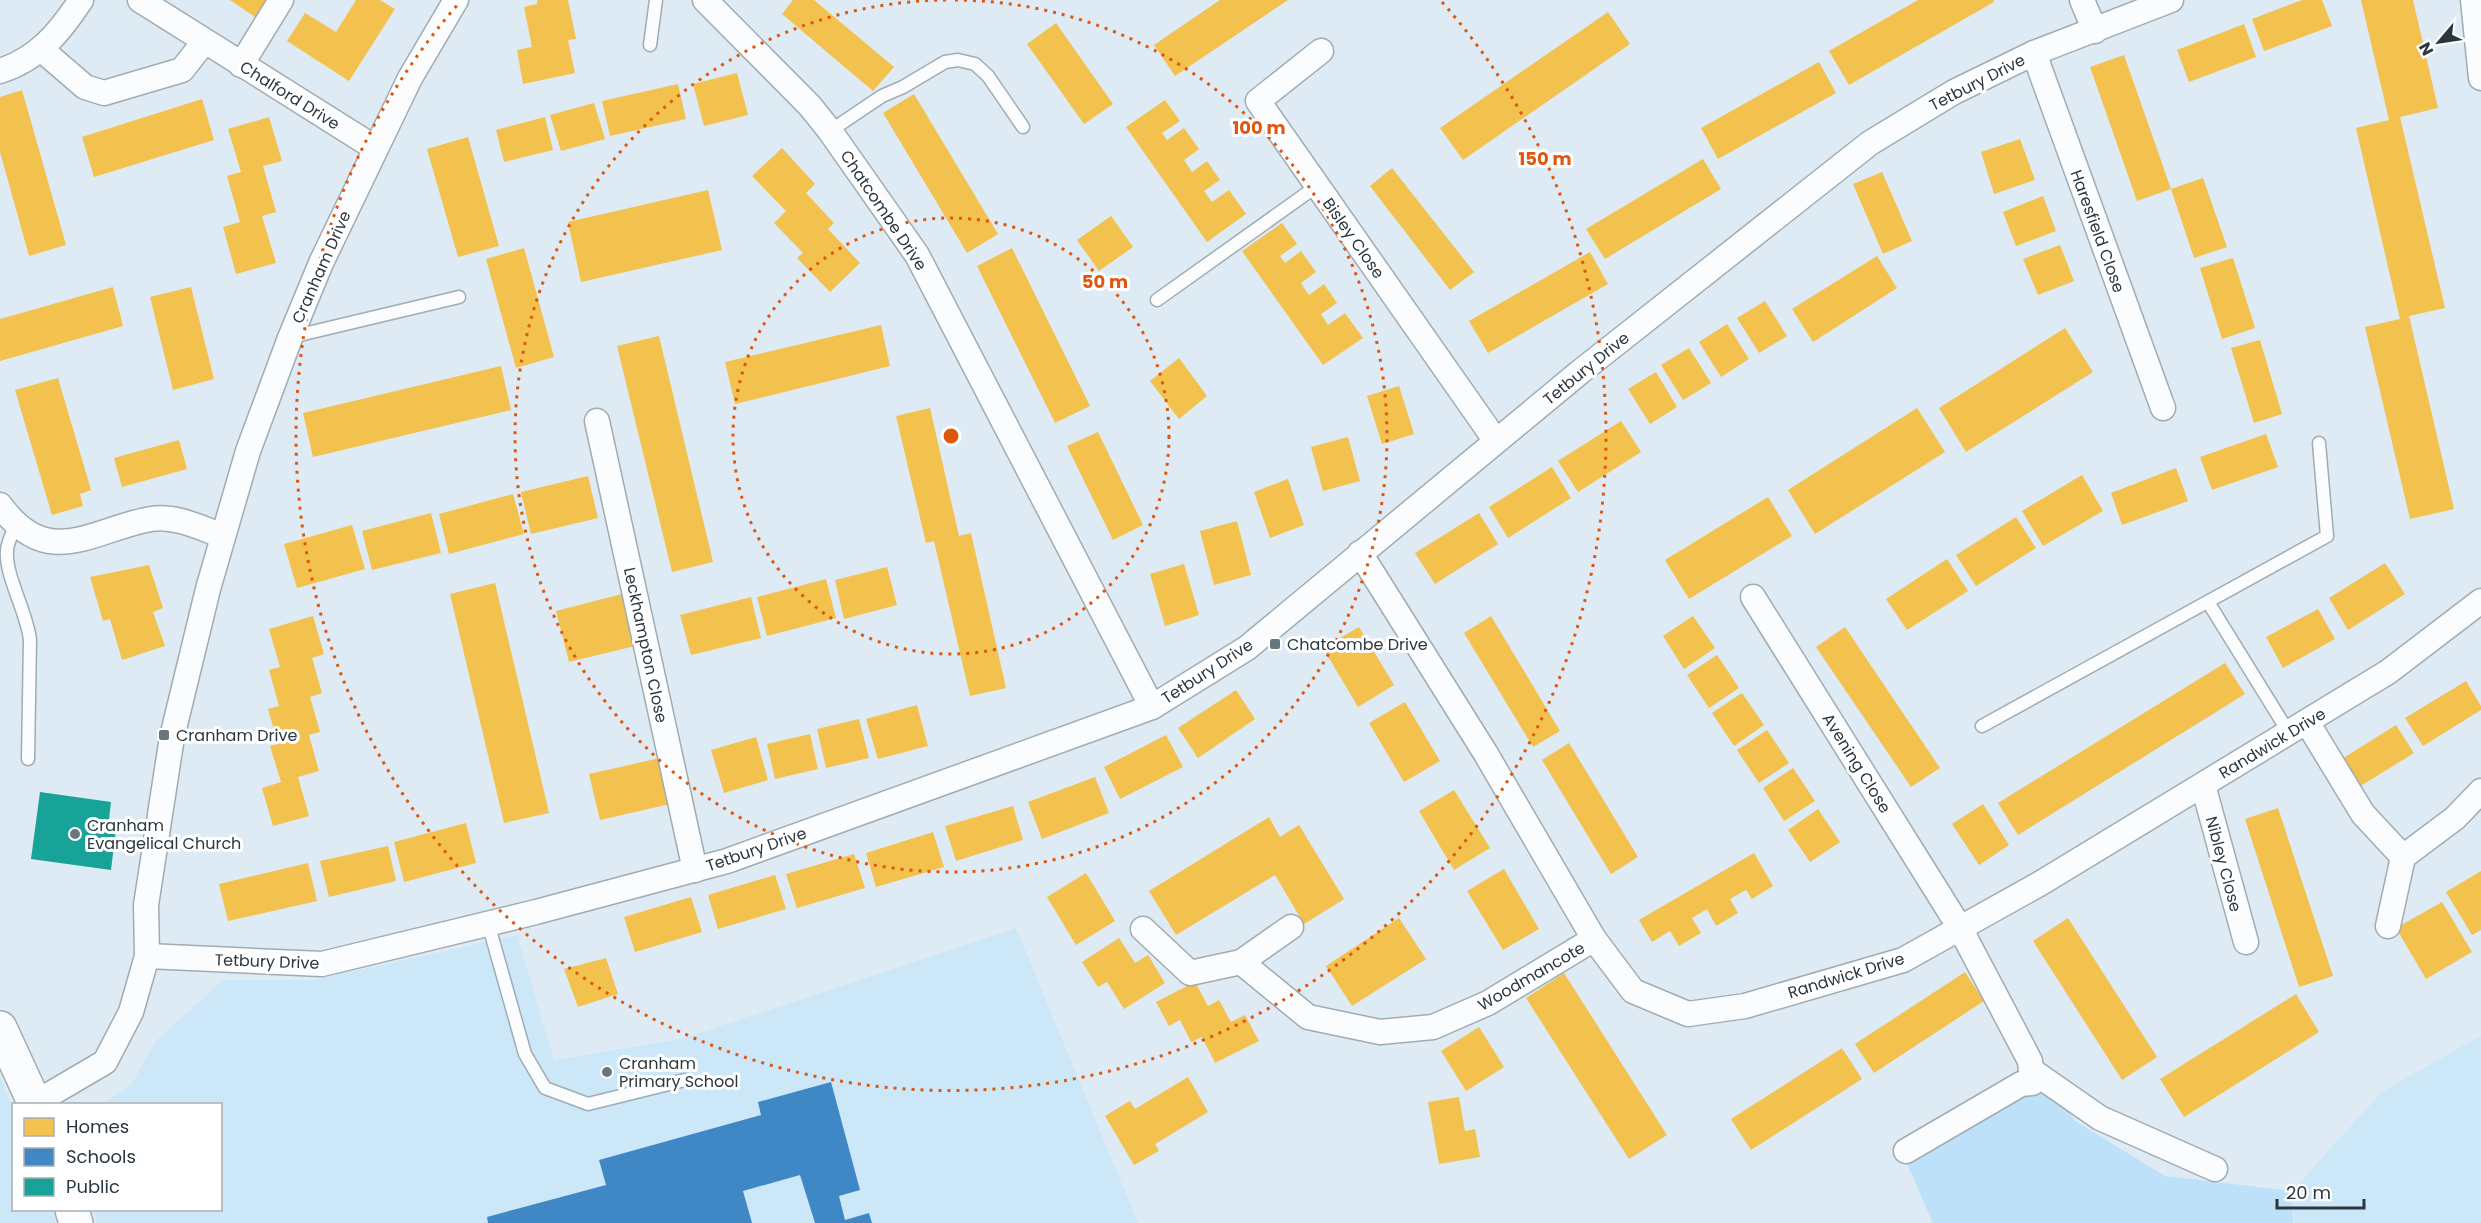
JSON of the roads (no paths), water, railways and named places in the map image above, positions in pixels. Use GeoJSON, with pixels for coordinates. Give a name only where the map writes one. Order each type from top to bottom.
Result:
{"type":"FeatureCollection","features":[{"type":"Feature","properties":{"kind":"main road"},"geometry":{"type":"LineString","coordinates":[[0,1028],[35,1103]]}},
{"type":"Feature","properties":{"kind":"street"},"geometry":{"type":"LineString","coordinates":[[0,71],[18,65],[42,50],[70,18],[81,0]]}},
{"type":"Feature","properties":{"kind":"street","name":"Chalford Drive"},"geometry":{"type":"LineString","coordinates":[[140,0],[375,148]]}},
{"type":"Feature","properties":{"kind":"street"},"geometry":{"type":"LineString","coordinates":[[241,65],[281,0]]}},
{"type":"Feature","properties":{"kind":"street","name":"Cranham Drive"},"geometry":{"type":"LineString","coordinates":[[37,1103],[105,1062],[131,1012],[147,956],[146,905],[172,737],[223,536],[248,451],[321,263],[410,78],[456,0]]}},
{"type":"Feature","properties":{"kind":"street","name":"Chatcombe Drive"},"geometry":{"type":"LineString","coordinates":[[705,0],[810,106],[918,255],[1152,707]]}},
{"type":"Feature","properties":{"kind":"street"},"geometry":{"type":"LineString","coordinates":[[2082,0],[2095,30]]}},
{"type":"Feature","properties":{"kind":"street","name":"Tetbury Drive"},"geometry":{"type":"LineString","coordinates":[[147,956],[322,964],[488,923],[727,861],[1152,707],[1247,648],[1496,441],[1870,142],[1954,92],[2034,53],[2171,0]]}},
{"type":"Feature","properties":{"kind":"street"},"geometry":{"type":"LineString","coordinates":[[2473,0],[2481,78]]}},
{"type":"Feature","properties":{"kind":"street"},"geometry":{"type":"LineString","coordinates":[[42,50],[85,87],[104,93],[182,70],[204,42]]}},
{"type":"Feature","properties":{"kind":"street","name":"Bisley Close"},"geometry":{"type":"LineString","coordinates":[[1321,51],[1258,101],[1496,441]]}},
{"type":"Feature","properties":{"kind":"street","name":"Haresfield Close"},"geometry":{"type":"LineString","coordinates":[[2034,53],[2163,408]]}},
{"type":"Feature","properties":{"kind":"street","name":"Leckhampton Close"},"geometry":{"type":"LineString","coordinates":[[597,421],[695,870]]}},
{"type":"Feature","properties":{"kind":"street"},"geometry":{"type":"LineString","coordinates":[[0,505],[16,524],[34,535],[65,542],[96,537],[152,519],[177,521],[223,536]]}},
{"type":"Feature","properties":{"kind":"street","name":"Randwick Drive"},"geometry":{"type":"LineString","coordinates":[[1360,553],[1486,754],[1594,939],[1633,990],[1688,1014],[1745,1006],[1903,960],[2041,883],[2388,672],[2481,601]]}},
{"type":"Feature","properties":{"kind":"street","name":"Avening Close"},"geometry":{"type":"LineString","coordinates":[[1753,597],[1960,928],[2030,1061],[2031,1070]]}},
{"type":"Feature","properties":{"kind":"street"},"geometry":{"type":"LineString","coordinates":[[2298,727],[2363,814],[2403,857]]}},
{"type":"Feature","properties":{"kind":"street","name":"Nibley Close"},"geometry":{"type":"LineString","coordinates":[[2203,785],[2246,942]]}},
{"type":"Feature","properties":{"kind":"street"},"geometry":{"type":"LineString","coordinates":[[2388,926],[2403,857],[2455,818],[2481,791]]}},
{"type":"Feature","properties":{"kind":"street"},"geometry":{"type":"LineString","coordinates":[[1143,929],[1190,973],[1241,962],[1292,927]]}},
{"type":"Feature","properties":{"kind":"street","name":"Woodmancote"},"geometry":{"type":"LineString","coordinates":[[1241,962],[1308,1017],[1380,1032],[1433,1027],[1488,1003],[1594,939]]}},
{"type":"Feature","properties":{"kind":"street"},"geometry":{"type":"LineString","coordinates":[[1906,1151],[2021,1084],[2032,1083],[2031,1070]]}},
{"type":"Feature","properties":{"kind":"street"},"geometry":{"type":"LineString","coordinates":[[2031,1070],[2100,1118],[2215,1169]]}},
{"type":"Feature","properties":{"kind":"lane"},"geometry":{"type":"LineString","coordinates":[[650,45],[656,0]]}},
{"type":"Feature","properties":{"kind":"lane"},"geometry":{"type":"LineString","coordinates":[[830,131],[882,96],[903,87],[945,62],[958,60],[975,64],[988,76],[1023,127]]}},
{"type":"Feature","properties":{"kind":"lane"},"geometry":{"type":"LineString","coordinates":[[1156,300],[1317,186]]}},
{"type":"Feature","properties":{"kind":"lane"},"geometry":{"type":"LineString","coordinates":[[290,338],[459,297]]}},
{"type":"Feature","properties":{"kind":"lane"},"geometry":{"type":"LineString","coordinates":[[1982,726],[2327,536],[2319,442]]}},
{"type":"Feature","properties":{"kind":"lane"},"geometry":{"type":"LineString","coordinates":[[16,524],[6,551],[9,568],[28,625],[28,759]]}},
{"type":"Feature","properties":{"kind":"lane"},"geometry":{"type":"LineString","coordinates":[[2208,602],[2298,727]]}},
{"type":"Feature","properties":{"kind":"lane"},"geometry":{"type":"LineString","coordinates":[[488,923],[525,1054],[545,1088],[588,1104],[685,1080]]}},
{"type":"Feature","properties":{"kind":"place","name":"Chatcombe Drive"},"geometry":{"type":"Point","coordinates":[1275,644]}},
{"type":"Feature","properties":{"kind":"place","name":"Cranham Drive"},"geometry":{"type":"Point","coordinates":[164,735]}},
{"type":"Feature","properties":{"kind":"place","name":"Cranham Evangelical Church"},"geometry":{"type":"Point","coordinates":[75,834]}},
{"type":"Feature","properties":{"kind":"place","name":"Cranham Primary School"},"geometry":{"type":"Point","coordinates":[607,1072]}}]}
